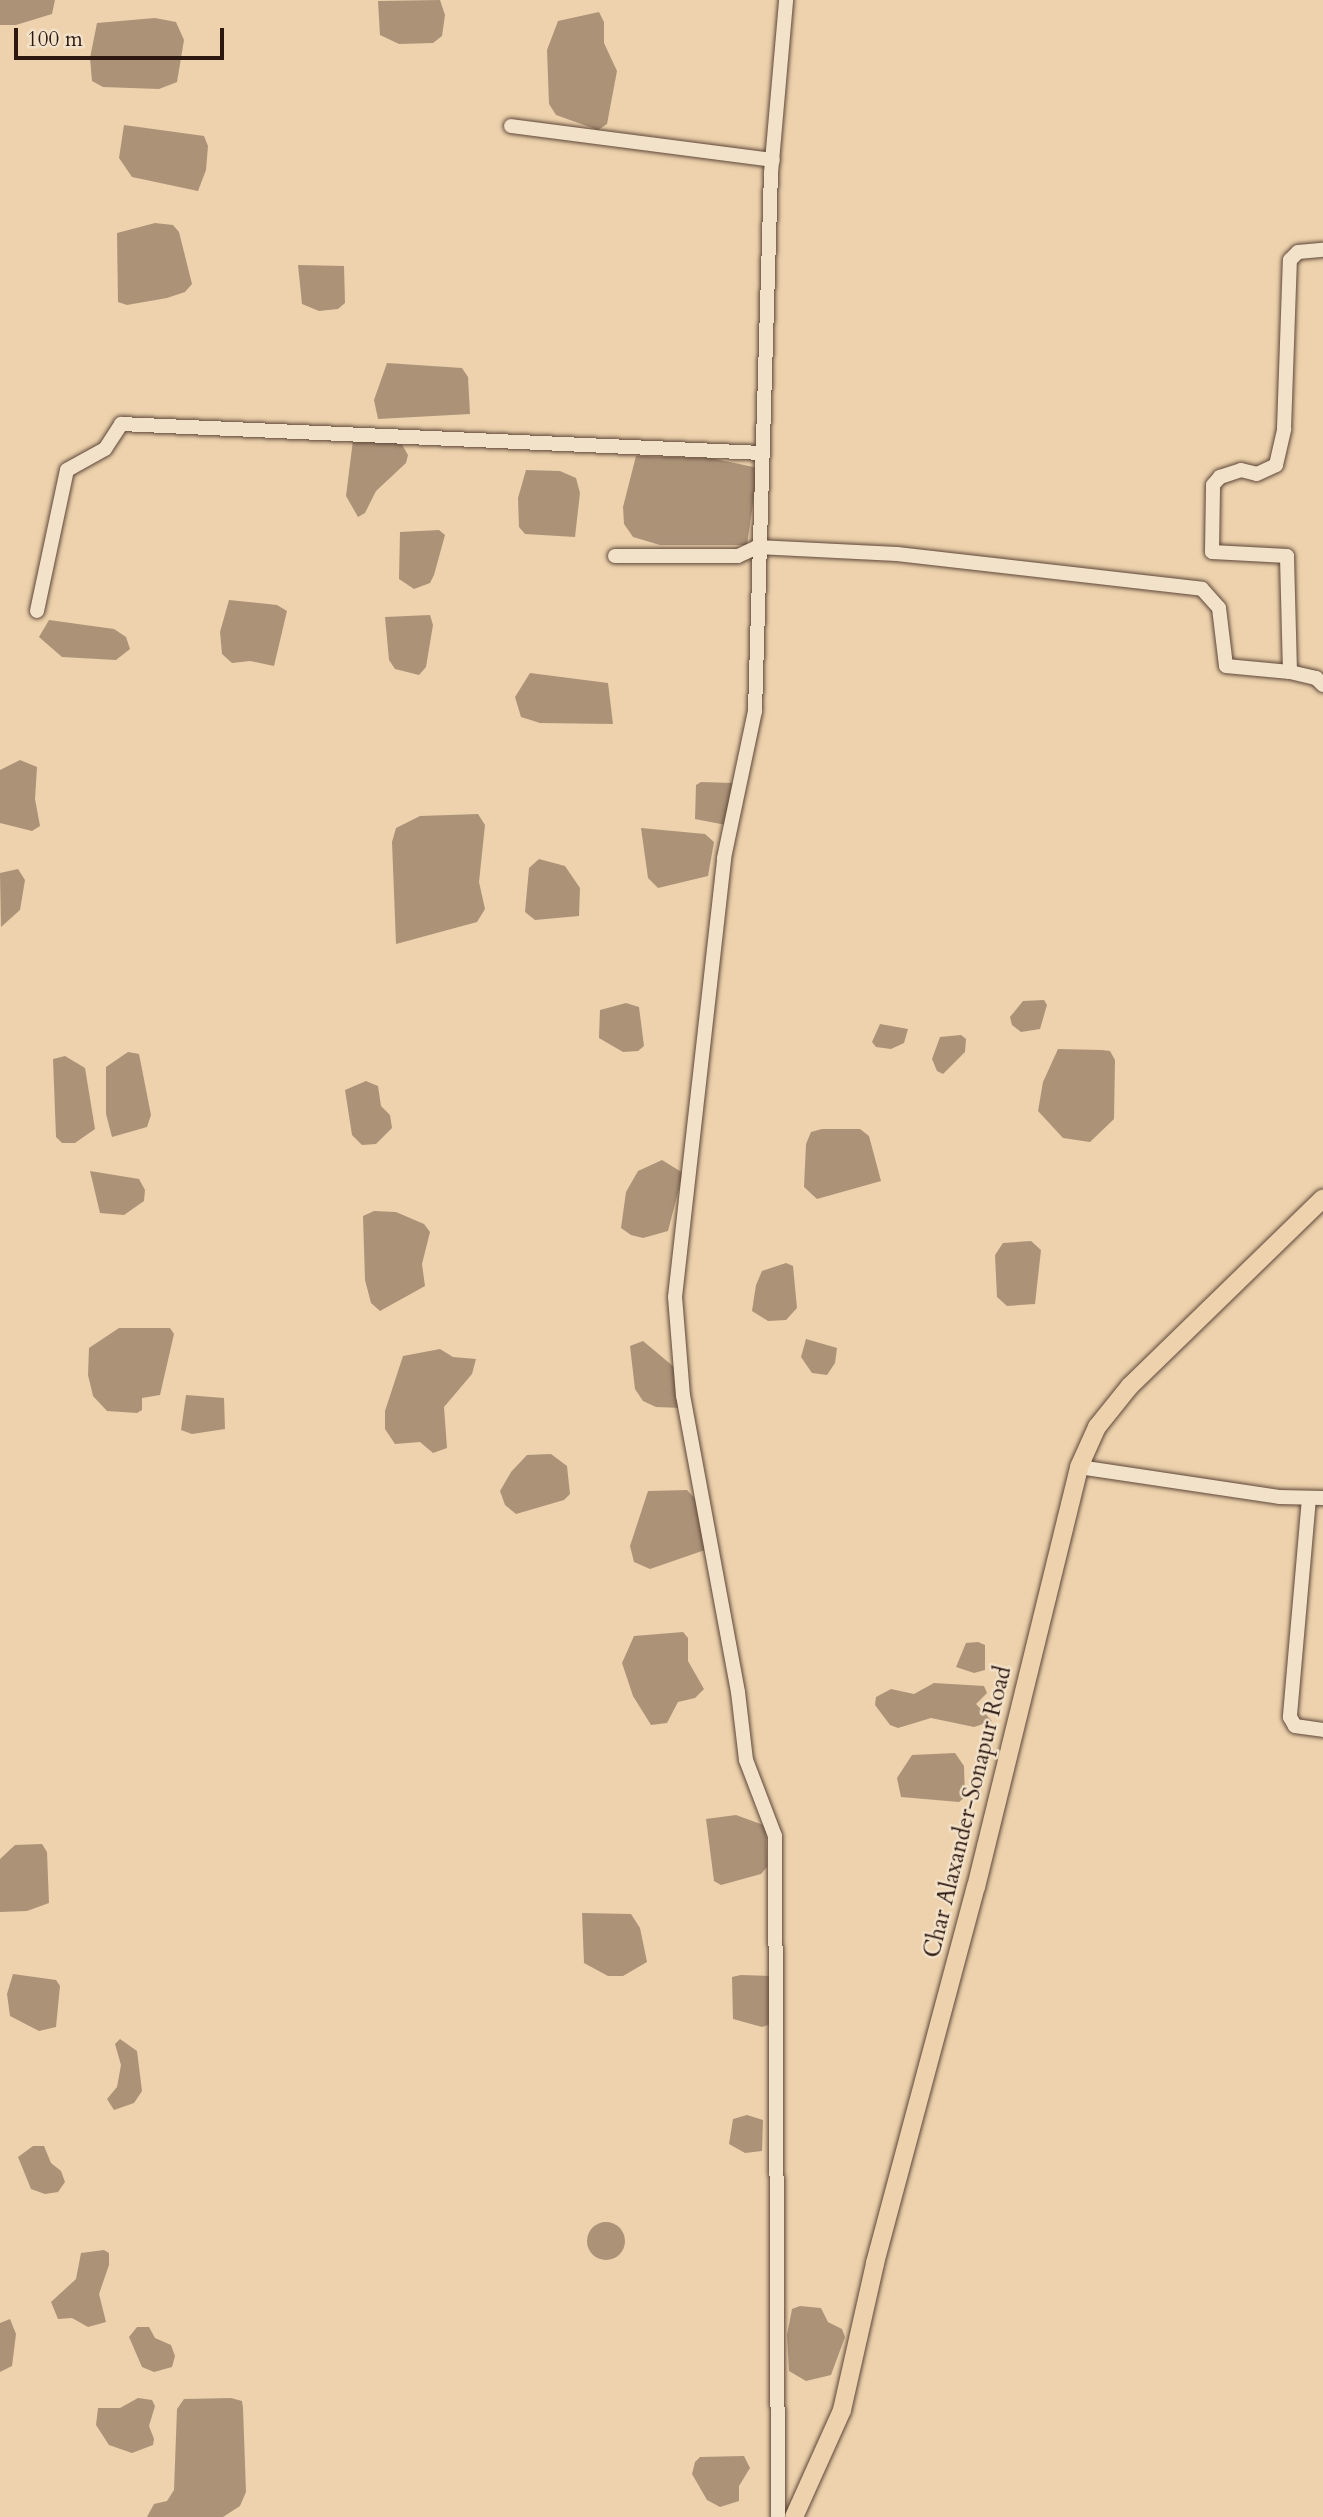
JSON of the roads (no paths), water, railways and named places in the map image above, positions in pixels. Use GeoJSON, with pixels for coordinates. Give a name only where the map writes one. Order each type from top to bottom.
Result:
{"type":"FeatureCollection","features":[{"type":"Feature","properties":{"kind":"main road","name":"Char Alaxander-Sonapur Road"},"geometry":{"type":"LineString","coordinates":[[794,2517],[842,2410],[875,2263],[976,1887],[1079,1467],[1097,1427],[1130,1386],[1323,1198]]}},
{"type":"Feature","properties":{"kind":"street"},"geometry":{"type":"LineString","coordinates":[[778,2517],[775,1836],[746,1760],[738,1692],[683,1396],[675,1297],[724,858],[755,711],[757,547],[773,159],[786,0]]}},
{"type":"Feature","properties":{"kind":"street"},"geometry":{"type":"LineString","coordinates":[[511,126],[773,159]]}},
{"type":"Feature","properties":{"kind":"street"},"geometry":{"type":"LineString","coordinates":[[1290,672],[1287,556],[1212,552],[1213,485],[1220,477],[1241,470],[1257,474],[1276,465],[1284,429],[1290,260],[1298,251],[1323,250]]}},
{"type":"Feature","properties":{"kind":"street"},"geometry":{"type":"LineString","coordinates":[[37,611],[67,470],[105,449],[121,424],[761,453]]}},
{"type":"Feature","properties":{"kind":"street"},"geometry":{"type":"LineString","coordinates":[[615,556],[738,556],[757,547],[897,554],[1202,589],[1219,608],[1226,666],[1290,672],[1316,678],[1323,685]]}},
{"type":"Feature","properties":{"kind":"street"},"geometry":{"type":"LineString","coordinates":[[1079,1467],[1316,1498],[1290,1717],[1295,1726],[1323,1730]]}}]}
